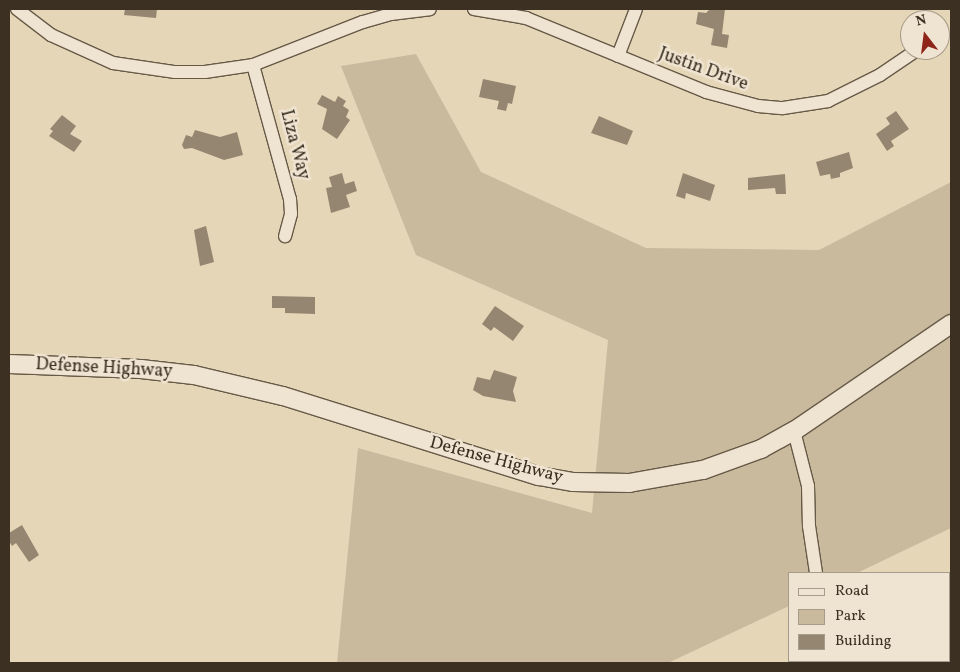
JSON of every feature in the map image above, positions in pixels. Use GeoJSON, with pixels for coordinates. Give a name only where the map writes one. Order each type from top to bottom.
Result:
{"type":"FeatureCollection","features":[{"type":"Feature","properties":{"kind":"main road","name":"Defense Highway"},"geometry":{"type":"LineString","coordinates":[[9,364],[141,369],[194,375],[283,396],[505,467],[573,482],[628,483],[681,476],[742,457],[794,431],[951,324]]}},
{"type":"Feature","properties":{"kind":"street"},"geometry":{"type":"LineString","coordinates":[[16,9],[51,35],[112,63],[175,72],[206,72],[253,65],[363,22],[391,14],[430,9]]}},
{"type":"Feature","properties":{"kind":"street","name":"Justin Drive"},"geometry":{"type":"LineString","coordinates":[[474,9],[526,18],[732,102],[783,108],[815,104],[848,93],[901,60]]}},
{"type":"Feature","properties":{"kind":"street"},"geometry":{"type":"LineString","coordinates":[[618,56],[636,9]]}},
{"type":"Feature","properties":{"kind":"street","name":"Liza Way"},"geometry":{"type":"LineString","coordinates":[[253,65],[290,199],[291,214],[285,236]]}},
{"type":"Feature","properties":{"kind":"street"},"geometry":{"type":"LineString","coordinates":[[794,431],[808,486],[809,526],[816,572]]}},
{"type":"Feature","properties":{"kind":"green space"},"geometry":{"type":"Polygon","coordinates":[[[416,54],[481,172],[646,248],[819,250],[951,182],[951,528],[859,572],[788,572],[788,606],[668,663],[337,663],[358,448],[592,513],[608,340],[416,255],[341,66],[416,54]]]}},
{"type":"Feature","properties":{"kind":"building"},"geometry":{"type":"Polygon","coordinates":[[[125,9],[157,9],[156,18],[124,15],[125,9]]]}},
{"type":"Feature","properties":{"kind":"building"},"geometry":{"type":"Polygon","coordinates":[[[710,9],[725,9],[722,34],[729,35],[727,48],[711,45],[714,29],[696,24],[698,12],[706,13],[710,9]]]}},
{"type":"Feature","properties":{"kind":"building"},"geometry":{"type":"Polygon","coordinates":[[[483,79],[516,86],[512,104],[508,103],[506,111],[497,109],[499,101],[479,97],[483,79]]]}},
{"type":"Feature","properties":{"kind":"building"},"geometry":{"type":"Polygon","coordinates":[[[322,95],[335,102],[338,96],[346,101],[343,106],[349,110],[346,117],[350,120],[337,139],[322,129],[327,109],[317,104],[322,95]]]}},
{"type":"Feature","properties":{"kind":"building"},"geometry":{"type":"Polygon","coordinates":[[[896,111],[909,129],[891,141],[894,146],[887,151],[876,134],[890,124],[886,118],[896,111]]]}},
{"type":"Feature","properties":{"kind":"building"},"geometry":{"type":"Polygon","coordinates":[[[62,115],[76,126],[70,134],[82,141],[74,152],[49,136],[53,131],[50,129],[62,115]]]}},
{"type":"Feature","properties":{"kind":"building"},"geometry":{"type":"Polygon","coordinates":[[[599,116],[633,131],[627,145],[591,133],[599,116]]]}},
{"type":"Feature","properties":{"kind":"building"},"geometry":{"type":"Polygon","coordinates":[[[195,130],[220,137],[237,132],[243,155],[224,160],[192,148],[184,149],[182,145],[186,135],[192,137],[195,130]]]}},
{"type":"Feature","properties":{"kind":"building"},"geometry":{"type":"Polygon","coordinates":[[[849,152],[853,168],[840,173],[840,177],[831,179],[830,174],[820,176],[816,162],[849,152]]]}},
{"type":"Feature","properties":{"kind":"building"},"geometry":{"type":"Polygon","coordinates":[[[342,173],[345,184],[354,181],[357,191],[346,195],[350,207],[331,213],[326,188],[332,187],[329,177],[342,173]]]}},
{"type":"Feature","properties":{"kind":"building"},"geometry":{"type":"Polygon","coordinates":[[[683,173],[715,185],[710,201],[686,193],[685,199],[676,196],[683,173]]]}},
{"type":"Feature","properties":{"kind":"building"},"geometry":{"type":"Polygon","coordinates":[[[785,174],[786,194],[776,194],[775,188],[748,190],[748,178],[785,174]]]}},
{"type":"Feature","properties":{"kind":"building"},"geometry":{"type":"Polygon","coordinates":[[[206,226],[214,262],[200,266],[194,230],[206,226]]]}},
{"type":"Feature","properties":{"kind":"building"},"geometry":{"type":"Polygon","coordinates":[[[272,296],[315,297],[315,314],[285,313],[285,308],[272,308],[272,296]]]}},
{"type":"Feature","properties":{"kind":"building"},"geometry":{"type":"Polygon","coordinates":[[[495,306],[524,326],[513,341],[494,327],[491,331],[482,324],[495,306]]]}},
{"type":"Feature","properties":{"kind":"building"},"geometry":{"type":"Polygon","coordinates":[[[494,370],[517,377],[513,391],[516,402],[483,396],[473,390],[477,377],[490,380],[494,370]]]}},
{"type":"Feature","properties":{"kind":"building"},"geometry":{"type":"Polygon","coordinates":[[[22,525],[39,555],[29,562],[16,543],[12,546],[9,541],[9,533],[22,525]]]}}]}
